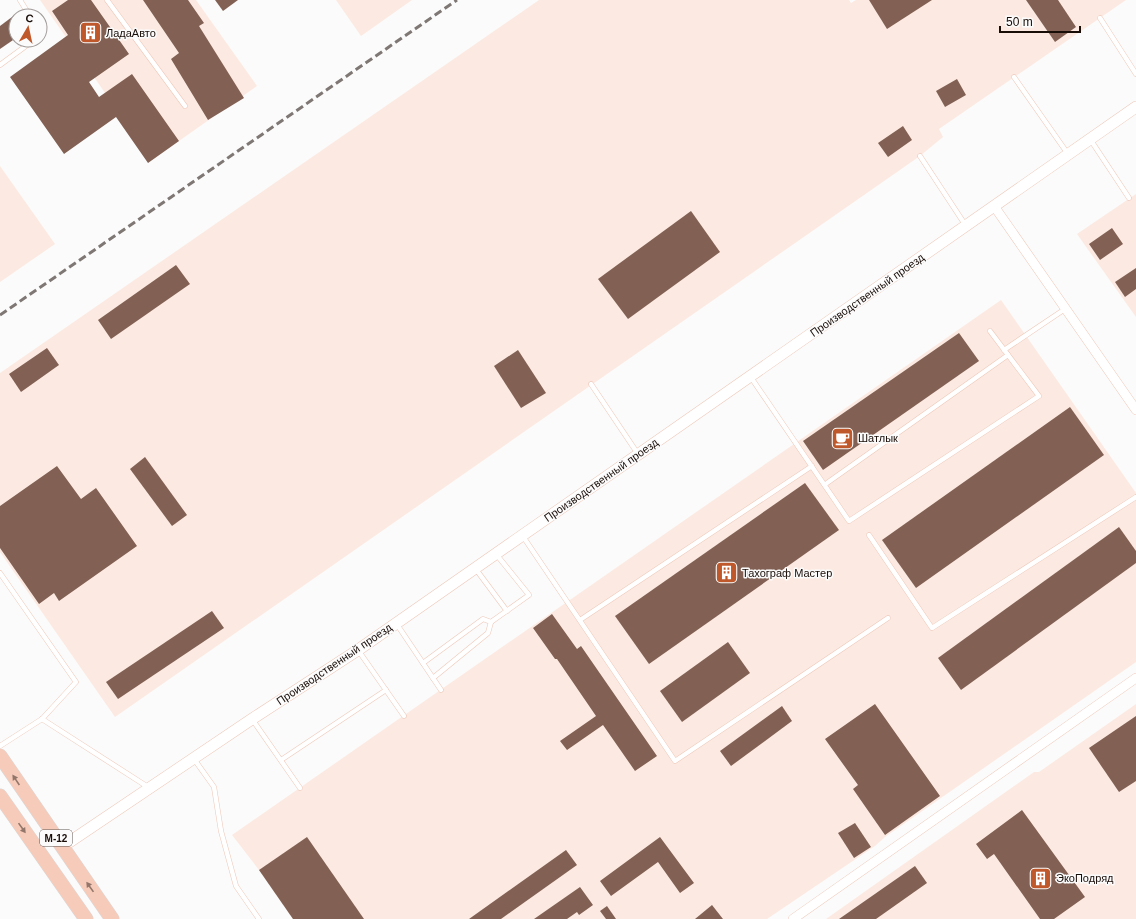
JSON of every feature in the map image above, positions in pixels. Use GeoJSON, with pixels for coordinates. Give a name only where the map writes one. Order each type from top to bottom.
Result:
{"type":"FeatureCollection","features":[{"type":"Feature","properties":{"kind":"main road","name":"М-12"},"geometry":{"type":"LineString","coordinates":[[0,756],[112,919]]}},
{"type":"Feature","properties":{"kind":"main road","name":"М-12"},"geometry":{"type":"LineString","coordinates":[[0,796],[86,919]]}},
{"type":"Feature","properties":{"kind":"street","name":"Производственный проезд"},"geometry":{"type":"LineString","coordinates":[[62,847],[252,719],[358,650],[1136,107]]}},
{"type":"Feature","properties":{"kind":"street"},"geometry":{"type":"LineString","coordinates":[[994,206],[1136,410]]}},
{"type":"Feature","properties":{"kind":"street"},"geometry":{"type":"LineString","coordinates":[[793,919],[1136,678]]}},
{"type":"Feature","properties":{"kind":"lane"},"geometry":{"type":"LineString","coordinates":[[108,0],[185,106]]}},
{"type":"Feature","properties":{"kind":"lane"},"geometry":{"type":"LineString","coordinates":[[1100,18],[1136,74]]}},
{"type":"Feature","properties":{"kind":"lane"},"geometry":{"type":"LineString","coordinates":[[0,65],[23,48]]}},
{"type":"Feature","properties":{"kind":"lane"},"geometry":{"type":"LineString","coordinates":[[1014,77],[1068,154]]}},
{"type":"Feature","properties":{"kind":"lane"},"geometry":{"type":"LineString","coordinates":[[1090,139],[1130,198]]}},
{"type":"Feature","properties":{"kind":"lane"},"geometry":{"type":"LineString","coordinates":[[920,156],[966,226]]}},
{"type":"Feature","properties":{"kind":"lane"},"geometry":{"type":"LineString","coordinates":[[1004,350],[1065,309]]}},
{"type":"Feature","properties":{"kind":"lane"},"geometry":{"type":"LineString","coordinates":[[750,376],[849,521],[1039,396],[990,331]]}},
{"type":"Feature","properties":{"kind":"lane"},"geometry":{"type":"LineString","coordinates":[[827,482],[1008,355]]}},
{"type":"Feature","properties":{"kind":"lane"},"geometry":{"type":"LineString","coordinates":[[591,384],[638,454]]}},
{"type":"Feature","properties":{"kind":"lane"},"geometry":{"type":"LineString","coordinates":[[580,620],[812,466]]}},
{"type":"Feature","properties":{"kind":"lane"},"geometry":{"type":"LineString","coordinates":[[869,535],[932,628],[1136,497]]}},
{"type":"Feature","properties":{"kind":"lane"},"geometry":{"type":"LineString","coordinates":[[522,535],[675,761],[888,618]]}},
{"type":"Feature","properties":{"kind":"lane"},"geometry":{"type":"LineString","coordinates":[[433,678],[488,633],[491,622],[529,596],[496,554]]}},
{"type":"Feature","properties":{"kind":"lane"},"geometry":{"type":"LineString","coordinates":[[475,568],[507,611]]}},
{"type":"Feature","properties":{"kind":"lane"},"geometry":{"type":"LineString","coordinates":[[0,573],[76,682],[42,719],[0,746]]}},
{"type":"Feature","properties":{"kind":"lane"},"geometry":{"type":"LineString","coordinates":[[423,663],[483,619],[491,622]]}},
{"type":"Feature","properties":{"kind":"lane"},"geometry":{"type":"LineString","coordinates":[[396,623],[441,690]]}},
{"type":"Feature","properties":{"kind":"lane"},"geometry":{"type":"LineString","coordinates":[[358,650],[404,716]]}},
{"type":"Feature","properties":{"kind":"lane"},"geometry":{"type":"LineString","coordinates":[[281,760],[386,690]]}},
{"type":"Feature","properties":{"kind":"lane"},"geometry":{"type":"LineString","coordinates":[[42,719],[149,788]]}},
{"type":"Feature","properties":{"kind":"lane"},"geometry":{"type":"LineString","coordinates":[[252,719],[300,788]]}},
{"type":"Feature","properties":{"kind":"lane"},"geometry":{"type":"LineString","coordinates":[[194,758],[214,787],[221,831],[236,886],[259,919]]}},
{"type":"Feature","properties":{"kind":"shaded area"},"geometry":{"type":"Polygon","coordinates":[[[40,0],[196,0],[257,86],[152,160],[48,11],[48,8],[46,8],[40,0]]]}},
{"type":"Feature","properties":{"kind":"shaded area"},"geometry":{"type":"Polygon","coordinates":[[[336,0],[412,0],[361,36],[336,0]]]}},
{"type":"Feature","properties":{"kind":"shaded area"},"geometry":{"type":"Polygon","coordinates":[[[539,0],[849,0],[851,3],[856,0],[1126,0],[939,129],[943,137],[920,156],[115,717],[0,552],[0,373],[539,0]]]}},
{"type":"Feature","properties":{"kind":"shaded area"},"geometry":{"type":"Polygon","coordinates":[[[0,166],[55,244],[0,282],[0,166]]]}},
{"type":"Feature","properties":{"kind":"shaded area"},"geometry":{"type":"Polygon","coordinates":[[[1136,194],[1136,317],[1077,234],[1136,194]]]}},
{"type":"Feature","properties":{"kind":"shaded area"},"geometry":{"type":"Polygon","coordinates":[[[1001,300],[1136,493],[1136,662],[885,837],[875,846],[767,919],[293,919],[259,870],[232,835],[1001,300]]]}},
{"type":"Feature","properties":{"kind":"shaded area"},"geometry":{"type":"Polygon","coordinates":[[[1136,704],[1136,919],[826,919],[1034,772],[1039,772],[1136,704]]]}},
{"type":"Feature","properties":{"kind":"building"},"geometry":{"type":"Polygon","coordinates":[[[68,0],[91,0],[129,54],[89,82],[99,97],[132,74],[179,141],[148,163],[116,117],[64,154],[10,77],[68,35],[52,11],[68,0]]]}},
{"type":"Feature","properties":{"kind":"building"},"geometry":{"type":"Polygon","coordinates":[[[143,0],[188,0],[204,23],[199,26],[244,98],[208,120],[171,59],[179,53],[143,0]]]}},
{"type":"Feature","properties":{"kind":"building"},"geometry":{"type":"Polygon","coordinates":[[[215,0],[238,0],[223,11],[215,0]]]}},
{"type":"Feature","properties":{"kind":"building"},"geometry":{"type":"Polygon","coordinates":[[[869,0],[932,0],[887,29],[869,0]]]}},
{"type":"Feature","properties":{"kind":"building"},"geometry":{"type":"Polygon","coordinates":[[[1026,0],[1058,0],[1076,27],[1055,42],[1026,0]]]}},
{"type":"Feature","properties":{"kind":"building"},"geometry":{"type":"Polygon","coordinates":[[[8,20],[8,44],[0,49],[0,26],[8,20]]]}},
{"type":"Feature","properties":{"kind":"building"},"geometry":{"type":"Polygon","coordinates":[[[957,79],[966,95],[945,107],[936,91],[957,79]]]}},
{"type":"Feature","properties":{"kind":"building"},"geometry":{"type":"Polygon","coordinates":[[[903,126],[912,140],[888,157],[878,143],[903,126]]]}},
{"type":"Feature","properties":{"kind":"building"},"geometry":{"type":"Polygon","coordinates":[[[691,211],[720,252],[628,319],[598,279],[691,211]]]}},
{"type":"Feature","properties":{"kind":"building"},"geometry":{"type":"Polygon","coordinates":[[[1112,228],[1123,244],[1100,260],[1089,244],[1112,228]]]}},
{"type":"Feature","properties":{"kind":"building"},"geometry":{"type":"Polygon","coordinates":[[[176,265],[190,284],[111,339],[98,320],[176,265]]]}},
{"type":"Feature","properties":{"kind":"building"},"geometry":{"type":"Polygon","coordinates":[[[1136,268],[1136,289],[1125,297],[1115,282],[1136,268]]]}},
{"type":"Feature","properties":{"kind":"building"},"geometry":{"type":"Polygon","coordinates":[[[959,333],[979,361],[823,470],[803,441],[959,333]]]}},
{"type":"Feature","properties":{"kind":"building"},"geometry":{"type":"Polygon","coordinates":[[[47,348],[59,365],[21,392],[9,374],[47,348]]]}},
{"type":"Feature","properties":{"kind":"building"},"geometry":{"type":"Polygon","coordinates":[[[518,350],[546,393],[521,408],[494,366],[518,350]]]}},
{"type":"Feature","properties":{"kind":"building"},"geometry":{"type":"Polygon","coordinates":[[[1070,407],[1104,455],[916,588],[882,540],[1070,407]]]}},
{"type":"Feature","properties":{"kind":"building"},"geometry":{"type":"Polygon","coordinates":[[[145,457],[187,515],[172,526],[130,469],[145,457]]]}},
{"type":"Feature","properties":{"kind":"building"},"geometry":{"type":"Polygon","coordinates":[[[57,466],[81,499],[96,488],[137,546],[59,601],[54,593],[39,604],[0,548],[0,506],[57,466]]]}},
{"type":"Feature","properties":{"kind":"building","name":"Тахограф Мастер"},"geometry":{"type":"Polygon","coordinates":[[[805,483],[839,530],[649,664],[615,616],[805,483]]]}},
{"type":"Feature","properties":{"kind":"building"},"geometry":{"type":"Polygon","coordinates":[[[1119,527],[1136,551],[1136,563],[961,690],[938,658],[1119,527]]]}},
{"type":"Feature","properties":{"kind":"building"},"geometry":{"type":"Polygon","coordinates":[[[212,611],[224,628],[118,699],[106,682],[212,611]]]}},
{"type":"Feature","properties":{"kind":"building"},"geometry":{"type":"Polygon","coordinates":[[[552,614],[577,649],[581,646],[657,756],[635,771],[603,725],[567,750],[560,741],[596,716],[557,659],[555,659],[533,628],[552,614]]]}},
{"type":"Feature","properties":{"kind":"building"},"geometry":{"type":"Polygon","coordinates":[[[728,642],[750,673],[682,722],[660,691],[728,642]]]}},
{"type":"Feature","properties":{"kind":"building"},"geometry":{"type":"Polygon","coordinates":[[[875,704],[940,796],[885,835],[853,789],[858,785],[825,739],[875,704]]]}},
{"type":"Feature","properties":{"kind":"building"},"geometry":{"type":"Polygon","coordinates":[[[782,706],[792,721],[731,766],[720,751],[782,706]]]}},
{"type":"Feature","properties":{"kind":"building"},"geometry":{"type":"Polygon","coordinates":[[[1136,716],[1136,781],[1119,792],[1089,748],[1136,716]]]}},
{"type":"Feature","properties":{"kind":"building","name":"ЭкоПодряд"},"geometry":{"type":"Polygon","coordinates":[[[1022,810],[1085,897],[1054,919],[1040,919],[994,854],[987,859],[976,844],[1022,810]]]}},
{"type":"Feature","properties":{"kind":"building"},"geometry":{"type":"Polygon","coordinates":[[[855,823],[871,847],[854,858],[838,833],[855,823]]]}},
{"type":"Feature","properties":{"kind":"building"},"geometry":{"type":"Polygon","coordinates":[[[307,837],[364,919],[293,919],[259,870],[307,837]]]}},
{"type":"Feature","properties":{"kind":"building"},"geometry":{"type":"Polygon","coordinates":[[[660,837],[694,883],[680,893],[658,862],[611,896],[600,881],[660,837]]]}},
{"type":"Feature","properties":{"kind":"building"},"geometry":{"type":"Polygon","coordinates":[[[566,850],[577,865],[501,919],[469,919],[566,850]]]}},
{"type":"Feature","properties":{"kind":"building"},"geometry":{"type":"Polygon","coordinates":[[[915,866],[927,883],[876,919],[839,919],[915,866]]]}},
{"type":"Feature","properties":{"kind":"building"},"geometry":{"type":"Polygon","coordinates":[[[580,887],[593,905],[579,915],[577,912],[567,919],[534,919],[580,887]]]}},
{"type":"Feature","properties":{"kind":"building"},"geometry":{"type":"Polygon","coordinates":[[[712,905],[723,919],[695,919],[712,905]]]}},
{"type":"Feature","properties":{"kind":"building"},"geometry":{"type":"Polygon","coordinates":[[[607,906],[616,919],[606,919],[600,911],[607,906]]]}},
{"type":"Feature","properties":{"kind":"railway"},"geometry":{"type":"LineString","coordinates":[[0,315],[457,0]]}},
{"type":"Feature","properties":{"kind":"place","name":"ЛадаАвто"},"geometry":{"type":"Point","coordinates":[91,33]}},
{"type":"Feature","properties":{"kind":"place","name":"Шатлык"},"geometry":{"type":"Point","coordinates":[842,438]}},
{"type":"Feature","properties":{"kind":"place","name":"Тахограф Мастер"},"geometry":{"type":"Point","coordinates":[727,573]}},
{"type":"Feature","properties":{"kind":"place","name":"ЭкоПодряд"},"geometry":{"type":"Point","coordinates":[1041,878]}}]}
